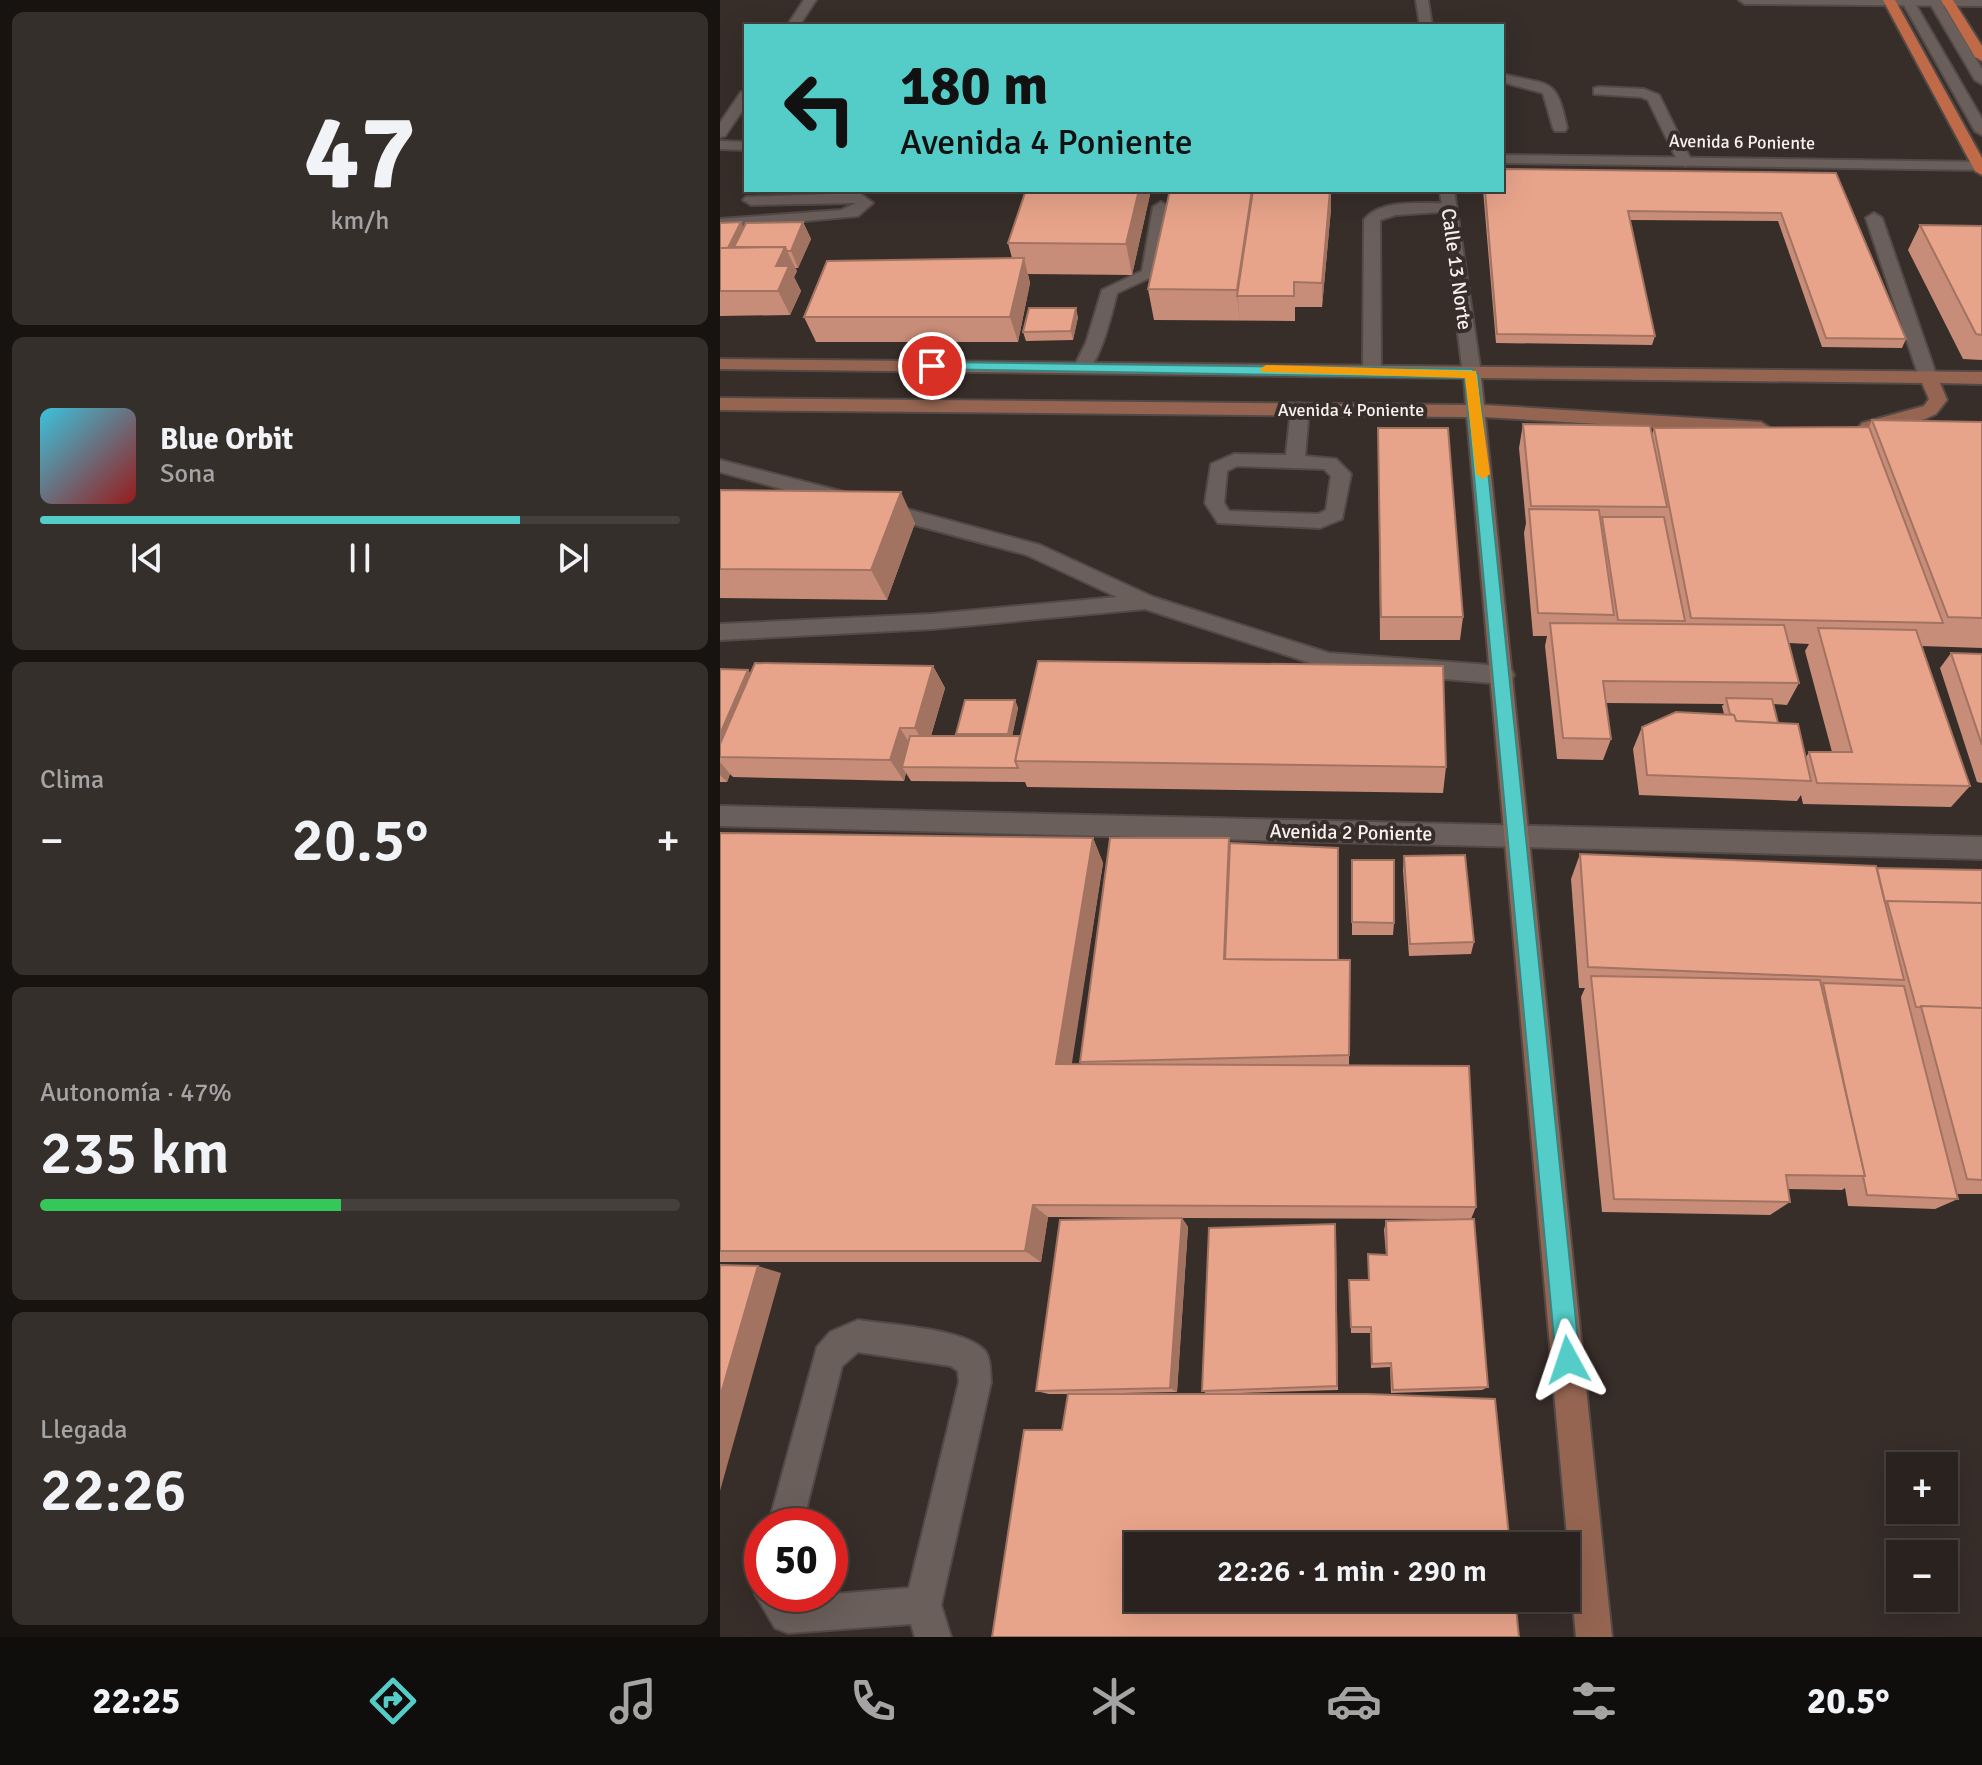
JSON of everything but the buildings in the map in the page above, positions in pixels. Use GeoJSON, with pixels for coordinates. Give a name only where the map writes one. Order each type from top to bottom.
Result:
{"type":"FeatureCollection","features":[{"type":"Feature","properties":{"kind":"main road"},"geometry":{"type":"LineString","coordinates":[[1889,1],[1981,167]]}},
{"type":"Feature","properties":{"kind":"main road"},"geometry":{"type":"LineString","coordinates":[[1942,1],[1982,57]]}},
{"type":"Feature","properties":{"kind":"main road","name":"Avenida 4 Poniente"},"geometry":{"type":"LineString","coordinates":[[720,364],[1982,378]]}},
{"type":"Feature","properties":{"kind":"main road","name":"Calle 13 Norte"},"geometry":{"type":"LineString","coordinates":[[1472,374],[1594,1637]]}},
{"type":"Feature","properties":{"kind":"main road"},"geometry":{"type":"LineString","coordinates":[[1928,377],[1938,400],[1930,410],[1854,428],[1937,429]]}},
{"type":"Feature","properties":{"kind":"main road","name":"Avenida 4 Poniente"},"geometry":{"type":"LineString","coordinates":[[720,404],[1476,411],[1774,428]]}},
{"type":"Feature","properties":{"kind":"street"},"geometry":{"type":"LineString","coordinates":[[794,24],[810,0]]}},
{"type":"Feature","properties":{"kind":"street"},"geometry":{"type":"LineString","coordinates":[[1422,0],[1426,24]]}},
{"type":"Feature","properties":{"kind":"street"},"geometry":{"type":"LineString","coordinates":[[1745,0],[1982,2]]}},
{"type":"Feature","properties":{"kind":"street"},"geometry":{"type":"LineString","coordinates":[[1907,1],[1982,131]]}},
{"type":"Feature","properties":{"kind":"street"},"geometry":{"type":"LineString","coordinates":[[1942,1],[1982,80]]}},
{"type":"Feature","properties":{"kind":"street"},"geometry":{"type":"LineString","coordinates":[[1504,79],[1548,90],[1553,95],[1560,128]]}},
{"type":"Feature","properties":{"kind":"street"},"geometry":{"type":"LineString","coordinates":[[1599,91],[1644,93],[1654,98],[1685,162]]}},
{"type":"Feature","properties":{"kind":"street"},"geometry":{"type":"LineString","coordinates":[[720,133],[744,98]]}},
{"type":"Feature","properties":{"kind":"street"},"geometry":{"type":"LineString","coordinates":[[720,145],[744,146]]}},
{"type":"Feature","properties":{"kind":"street","name":"Avenida 6 Poniente"},"geometry":{"type":"LineString","coordinates":[[1504,159],[1981,167]]}},
{"type":"Feature","properties":{"kind":"street","name":"Calle 13 Norte"},"geometry":{"type":"LineString","coordinates":[[1447,192],[1472,374]]}},
{"type":"Feature","properties":{"kind":"street"},"geometry":{"type":"LineString","coordinates":[[720,224],[841,215],[853,213],[865,203],[859,198],[751,200]]}},
{"type":"Feature","properties":{"kind":"street"},"geometry":{"type":"LineString","coordinates":[[1083,367],[1095,343],[1110,290],[1150,274],[1161,207]]}},
{"type":"Feature","properties":{"kind":"street"},"geometry":{"type":"LineString","coordinates":[[1372,370],[1372,220],[1376,215],[1396,210],[1449,208]]}},
{"type":"Feature","properties":{"kind":"street"},"geometry":{"type":"LineString","coordinates":[[1874,218],[1928,377]]}},
{"type":"Feature","properties":{"kind":"street"},"geometry":{"type":"LineString","coordinates":[[1295,460],[1300,409]]}},
{"type":"Feature","properties":{"kind":"street"},"geometry":{"type":"LineString","coordinates":[[1234,460],[1295,460],[1329,463],[1341,474],[1335,514],[1328,519],[1225,518],[1218,514],[1213,505],[1218,468],[1223,464],[1234,460]]}},
{"type":"Feature","properties":{"kind":"street"},"geometry":{"type":"LineString","coordinates":[[720,466],[1033,550],[1146,602],[1329,661],[1503,675]]}},
{"type":"Feature","properties":{"kind":"street"},"geometry":{"type":"LineString","coordinates":[[720,632],[868,628],[974,621],[1146,602]]}},
{"type":"Feature","properties":{"kind":"street","name":"Avenida 2 Poniente"},"geometry":{"type":"LineString","coordinates":[[720,816],[1982,848]]}},
{"type":"Feature","properties":{"kind":"street"},"geometry":{"type":"LineString","coordinates":[[786,1612],[788,1615],[928,1621],[975,1382],[973,1362],[956,1351],[858,1336],[841,1343],[828,1358],[790,1508]]}},
{"type":"Feature","properties":{"kind":"slow traffic"},"geometry":{"type":"LineString","coordinates":[[1266,369],[1472,374],[1483,474]]}},
{"type":"Feature","properties":{"kind":"route"},"geometry":{"type":"LineString","coordinates":[[932,366],[1372,370],[1472,374],[1568,1360]]}}]}
